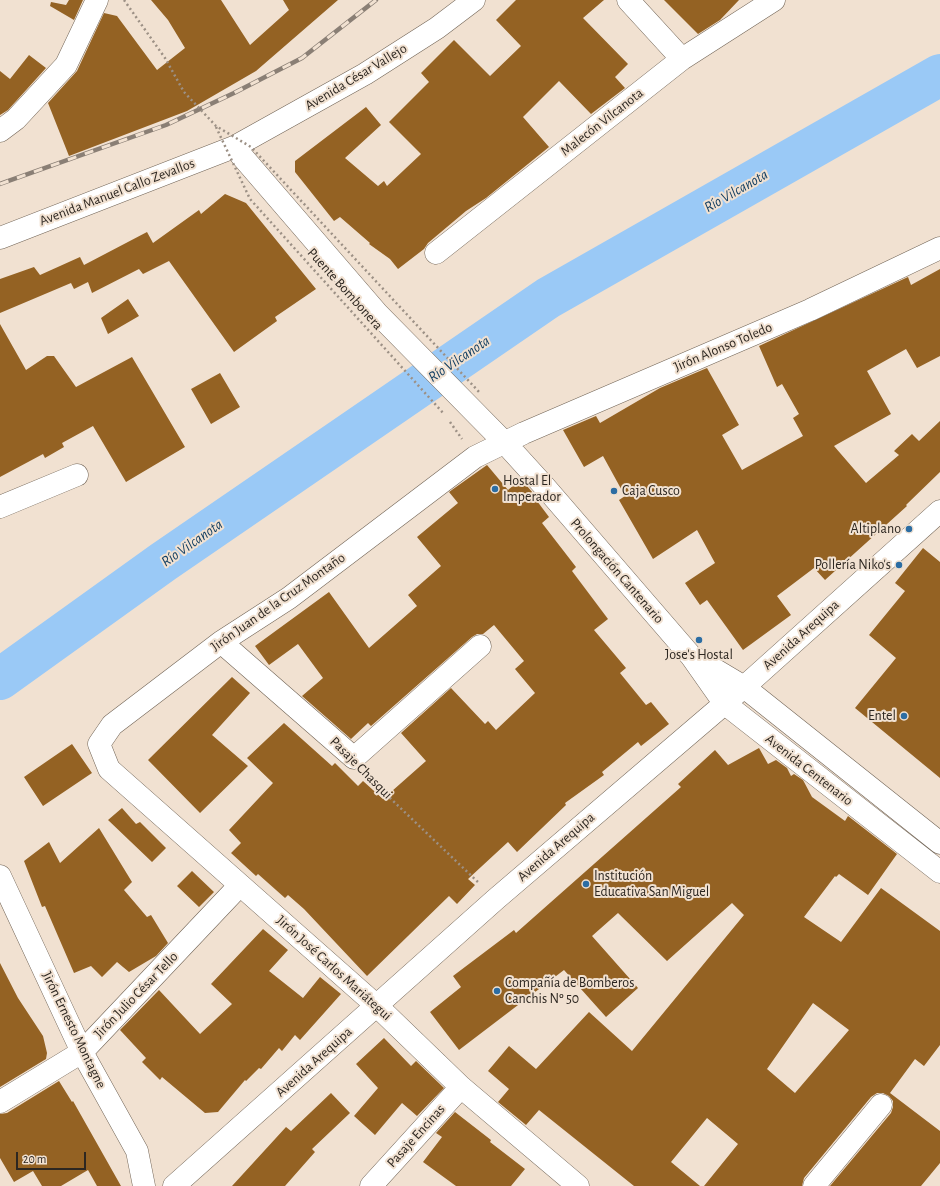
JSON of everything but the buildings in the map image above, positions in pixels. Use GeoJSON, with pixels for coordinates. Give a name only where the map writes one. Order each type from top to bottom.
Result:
{"type":"FeatureCollection","features":[{"type":"Feature","properties":{"kind":"street"},"geometry":{"type":"LineString","coordinates":[[0,131],[16,118],[66,65],[97,0]]}},
{"type":"Feature","properties":{"kind":"street","name":"Avenida César Vallejo"},"geometry":{"type":"LineString","coordinates":[[234,147],[365,74],[437,28],[474,0]]}},
{"type":"Feature","properties":{"kind":"street"},"geometry":{"type":"LineString","coordinates":[[628,0],[682,59]]}},
{"type":"Feature","properties":{"kind":"street","name":"Malecón Vilcanota"},"geometry":{"type":"LineString","coordinates":[[436,253],[682,59],[774,0]]}},
{"type":"Feature","properties":{"kind":"street","name":"Avenida Manuel Callo Zevallos"},"geometry":{"type":"LineString","coordinates":[[0,238],[234,147]]}},
{"type":"Feature","properties":{"kind":"street","name":"Prolongación Cantenario"},"geometry":{"type":"LineString","coordinates":[[234,147],[377,313],[470,396],[505,443],[691,656]]}},
{"type":"Feature","properties":{"kind":"street","name":"Jirón Alonso Toledo"},"geometry":{"type":"LineString","coordinates":[[505,443],[524,433],[810,310],[940,248]]}},
{"type":"Feature","properties":{"kind":"street","name":"Jirón Juan de la Cruz Montaño"},"geometry":{"type":"LineString","coordinates":[[99,744],[112,725],[221,642],[289,598],[475,457],[505,443]]}},
{"type":"Feature","properties":{"kind":"street"},"geometry":{"type":"LineString","coordinates":[[0,507],[77,475]]}},
{"type":"Feature","properties":{"kind":"street","name":"Avenida Arequipa"},"geometry":{"type":"LineString","coordinates":[[174,1186],[496,899],[744,687],[940,511]]}},
{"type":"Feature","properties":{"kind":"street","name":"Pasaje Chasqui"},"geometry":{"type":"LineString","coordinates":[[221,642],[354,758]]}},
{"type":"Feature","properties":{"kind":"street"},"geometry":{"type":"LineString","coordinates":[[354,758],[480,646]]}},
{"type":"Feature","properties":{"kind":"street"},"geometry":{"type":"LineString","coordinates":[[691,656],[744,687],[940,842]]}},
{"type":"Feature","properties":{"kind":"street","name":"Avenida Centenario"},"geometry":{"type":"LineString","coordinates":[[691,656],[724,703],[940,872]]}},
{"type":"Feature","properties":{"kind":"street","name":"Jirón José Carlos Mariátegui"},"geometry":{"type":"LineString","coordinates":[[99,744],[109,769],[377,1006],[461,1086],[578,1186]]}},
{"type":"Feature","properties":{"kind":"street","name":"Jirón Ernesto Montagne"},"geometry":{"type":"LineString","coordinates":[[0,876],[82,1052],[137,1151],[144,1186]]}},
{"type":"Feature","properties":{"kind":"street","name":"Jirón Julio César Tello"},"geometry":{"type":"LineString","coordinates":[[0,1102],[82,1052],[240,885]]}},
{"type":"Feature","properties":{"kind":"street","name":"Pasaje Encinas"},"geometry":{"type":"LineString","coordinates":[[371,1186],[461,1086]]}},
{"type":"Feature","properties":{"kind":"street"},"geometry":{"type":"LineString","coordinates":[[814,1186],[881,1105]]}},
{"type":"Feature","properties":{"kind":"path","name":"Puente Bombonera"},"geometry":{"type":"LineString","coordinates":[[124,0],[165,58],[184,92],[216,126],[251,146],[470,396]]}},
{"type":"Feature","properties":{"kind":"path","name":"Puente Bombonera"},"geometry":{"type":"LineString","coordinates":[[216,126],[250,199],[444,414],[475,457]]}},
{"type":"Feature","properties":{"kind":"path","name":"Pasaje Chasqui"},"geometry":{"type":"LineString","coordinates":[[354,758],[367,776],[496,899]]}},
{"type":"Feature","properties":{"kind":"waterway","name":"Río Vilcanota"},"geometry":{"type":"LineString","coordinates":[[0,679],[163,562],[548,298],[940,75]]}},
{"type":"Feature","properties":{"kind":"railway"},"geometry":{"type":"LineString","coordinates":[[0,184],[166,125],[234,93],[302,58],[376,0]]}},
{"type":"Feature","properties":{"kind":"place","name":"Hostal El Imperador"},"geometry":{"type":"Point","coordinates":[495,489]}},
{"type":"Feature","properties":{"kind":"place","name":"Caja Cusco"},"geometry":{"type":"Point","coordinates":[614,491]}},
{"type":"Feature","properties":{"kind":"place","name":"Altiplano"},"geometry":{"type":"Point","coordinates":[909,529]}},
{"type":"Feature","properties":{"kind":"place","name":"Pollería Niko's"},"geometry":{"type":"Point","coordinates":[899,565]}},
{"type":"Feature","properties":{"kind":"place","name":"Jose's Hostal"},"geometry":{"type":"Point","coordinates":[699,640]}},
{"type":"Feature","properties":{"kind":"place","name":"Entel"},"geometry":{"type":"Point","coordinates":[904,716]}},
{"type":"Feature","properties":{"kind":"place","name":"Institución Educativa San Miguel"},"geometry":{"type":"Point","coordinates":[586,884]}},
{"type":"Feature","properties":{"kind":"place","name":"Compañía de Bomberos Canchis Nº 50"},"geometry":{"type":"Point","coordinates":[497,991]}}]}
